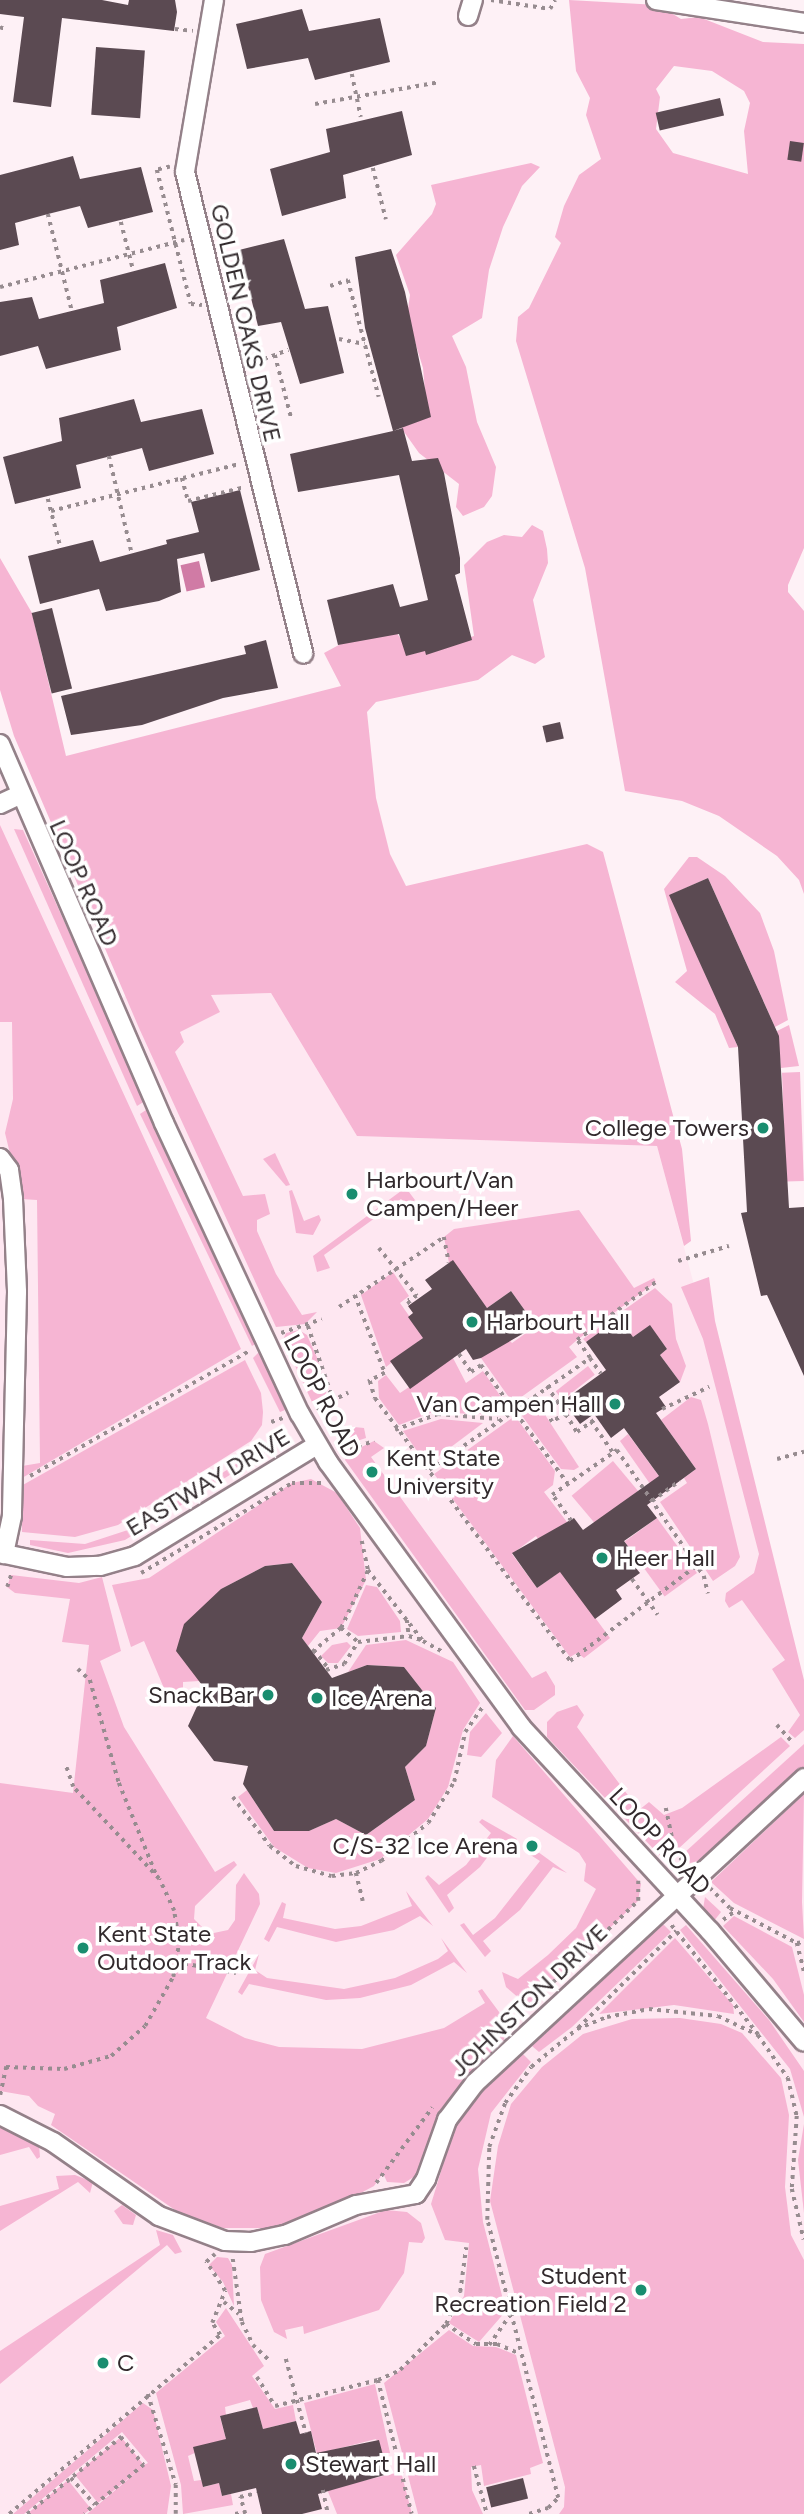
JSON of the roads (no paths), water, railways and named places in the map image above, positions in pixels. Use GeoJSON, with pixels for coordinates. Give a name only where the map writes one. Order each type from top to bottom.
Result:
{"type":"FeatureCollection","features":[{"type":"Feature","properties":{"kind":"street","name":"GOLDEN OAKS DRIVE"},"geometry":{"type":"LineString","coordinates":[[214,0],[185,172],[303,654]]}},
{"type":"Feature","properties":{"kind":"street"},"geometry":{"type":"LineString","coordinates":[[656,0],[804,23]]}},
{"type":"Feature","properties":{"kind":"street","name":"LOOP ROAD"},"geometry":{"type":"LineString","coordinates":[[0,744],[19,795],[164,1123],[317,1445],[411,1582],[521,1727],[677,1895],[804,2042]]}},
{"type":"Feature","properties":{"kind":"street"},"geometry":{"type":"LineString","coordinates":[[0,804],[19,795]]}},
{"type":"Feature","properties":{"kind":"street"},"geometry":{"type":"LineString","coordinates":[[0,1158],[9,1170],[13,1199],[17,1292],[12,1516],[2,1553]]}},
{"type":"Feature","properties":{"kind":"street","name":"EASTWAY DRIVE"},"geometry":{"type":"LineString","coordinates":[[2,1553],[67,1567],[100,1566],[135,1556],[317,1445]]}},
{"type":"Feature","properties":{"kind":"street","name":"JOHNSTON DRIVE"},"geometry":{"type":"LineString","coordinates":[[0,2115],[53,2142],[159,2216],[225,2241],[251,2242],[285,2235],[356,2205],[402,2199],[416,2194],[426,2179],[447,2120],[475,2083],[804,1778]]}},
{"type":"Feature","properties":{"kind":"place","name":"College Towers"},"geometry":{"type":"Point","coordinates":[763,1128]}},
{"type":"Feature","properties":{"kind":"place","name":"Harbourt/Van Campen/Heer"},"geometry":{"type":"Point","coordinates":[352,1194]}},
{"type":"Feature","properties":{"kind":"place","name":"Harbourt Hall"},"geometry":{"type":"Point","coordinates":[472,1322]}},
{"type":"Feature","properties":{"kind":"place","name":"Van Campen Hall"},"geometry":{"type":"Point","coordinates":[615,1404]}},
{"type":"Feature","properties":{"kind":"place","name":"Kent State University"},"geometry":{"type":"Point","coordinates":[372,1472]}},
{"type":"Feature","properties":{"kind":"place","name":"Heer Hall"},"geometry":{"type":"Point","coordinates":[602,1558]}},
{"type":"Feature","properties":{"kind":"place","name":"Snack Bar"},"geometry":{"type":"Point","coordinates":[268,1695]}},
{"type":"Feature","properties":{"kind":"place","name":"Ice Arena"},"geometry":{"type":"Point","coordinates":[317,1698]}},
{"type":"Feature","properties":{"kind":"place","name":"C/S-32 Ice Arena"},"geometry":{"type":"Point","coordinates":[532,1846]}},
{"type":"Feature","properties":{"kind":"place","name":"Kent State Outdoor Track"},"geometry":{"type":"Point","coordinates":[83,1948]}},
{"type":"Feature","properties":{"kind":"place","name":"Student Recreation Field 2"},"geometry":{"type":"Point","coordinates":[641,2290]}},
{"type":"Feature","properties":{"kind":"place","name":"C"},"geometry":{"type":"Point","coordinates":[103,2363]}},
{"type":"Feature","properties":{"kind":"place","name":"Stewart Hall"},"geometry":{"type":"Point","coordinates":[291,2464]}}]}
